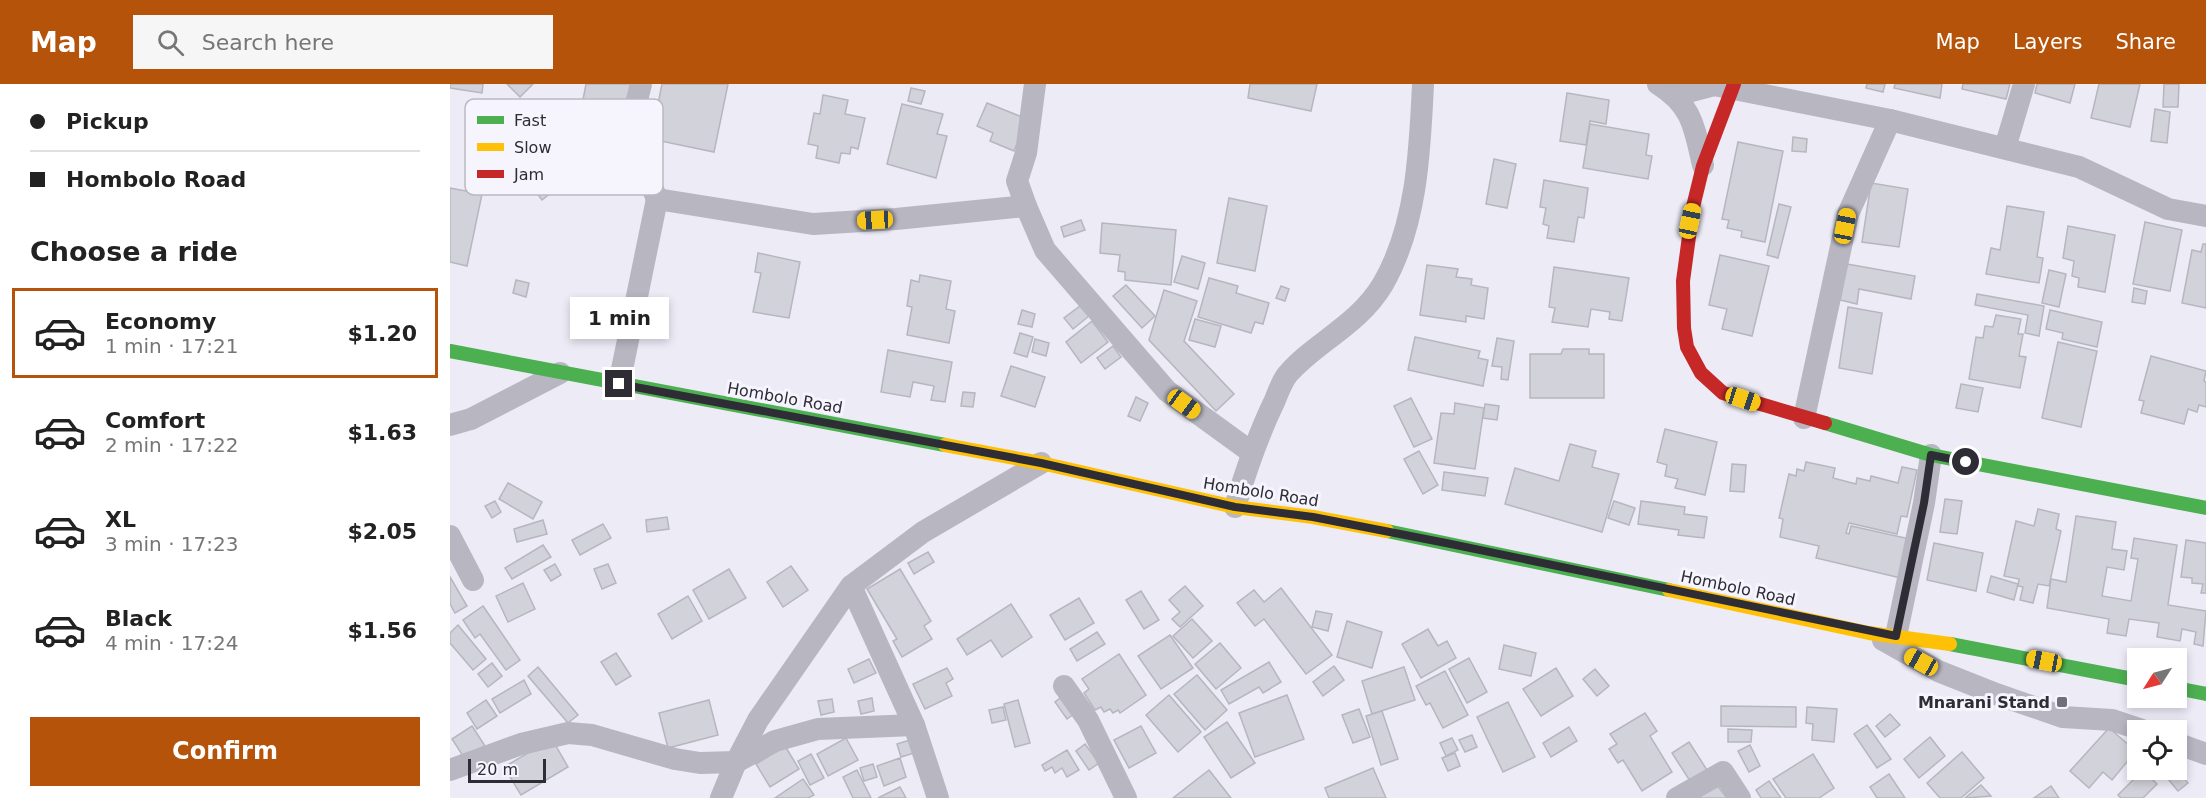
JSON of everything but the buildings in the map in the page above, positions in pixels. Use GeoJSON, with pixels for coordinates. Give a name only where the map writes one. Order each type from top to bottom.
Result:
{"type":"FeatureCollection","features":[{"type":"Feature","properties":{"kind":"street"},"geometry":{"type":"LineString","coordinates":[[637,99],[641,84]]}},
{"type":"Feature","properties":{"kind":"street"},"geometry":{"type":"LineString","coordinates":[[1035,84],[1026,153],[1017,181],[1045,250],[1167,391],[1251,452]]}},
{"type":"Feature","properties":{"kind":"street"},"geometry":{"type":"LineString","coordinates":[[1235,507],[1251,452],[1286,376],[1359,314],[1382,285],[1391,266],[1407,223],[1420,149],[1423,84]]}},
{"type":"Feature","properties":{"kind":"street"},"geometry":{"type":"LineString","coordinates":[[1667,89],[1714,84],[1890,120],[2079,167],[2168,209],[2206,216]]}},
{"type":"Feature","properties":{"kind":"street"},"geometry":{"type":"LineString","coordinates":[[2005,148],[2024,84]]}},
{"type":"Feature","properties":{"kind":"street"},"geometry":{"type":"LineString","coordinates":[[1734,87],[1703,166],[1690,221],[1683,297],[1687,347],[1695,366],[1706,381],[1723,393],[1931,455],[2206,507]]}},
{"type":"Feature","properties":{"kind":"street"},"geometry":{"type":"LineString","coordinates":[[1667,89],[1693,120],[1703,166]]}},
{"type":"Feature","properties":{"kind":"street"},"geometry":{"type":"LineString","coordinates":[[1804,418],[1823,341],[1848,214],[1890,120]]}},
{"type":"Feature","properties":{"kind":"street"},"geometry":{"type":"LineString","coordinates":[[619,384],[657,199],[655,195]]}},
{"type":"Feature","properties":{"kind":"street"},"geometry":{"type":"LineString","coordinates":[[657,199],[813,224],[896,219],[1026,206]]}},
{"type":"Feature","properties":{"kind":"street","name":"Hombolo Road"},"geometry":{"type":"LineString","coordinates":[[450,351],[560,374],[1041,463],[1235,507],[1313,517],[1446,543],[1869,633],[1974,647],[2127,678]]}},
{"type":"Feature","properties":{"kind":"street"},"geometry":{"type":"LineString","coordinates":[[450,425],[471,419],[560,374]]}},
{"type":"Feature","properties":{"kind":"street"},"geometry":{"type":"LineString","coordinates":[[1896,636],[1922,513],[1931,455]]}},
{"type":"Feature","properties":{"kind":"street"},"geometry":{"type":"LineString","coordinates":[[721,798],[736,762],[758,720],[851,586],[923,532],[1041,463]]}},
{"type":"Feature","properties":{"kind":"street"},"geometry":{"type":"LineString","coordinates":[[450,536],[473,580]]}},
{"type":"Feature","properties":{"kind":"street"},"geometry":{"type":"LineString","coordinates":[[851,586],[914,725],[938,798]]}},
{"type":"Feature","properties":{"kind":"street"},"geometry":{"type":"LineString","coordinates":[[1869,633],[1938,671],[1996,694],[2063,717],[2112,720],[2127,725]]}},
{"type":"Feature","properties":{"kind":"street"},"geometry":{"type":"LineString","coordinates":[[1064,686],[1088,720],[1126,798]]}},
{"type":"Feature","properties":{"kind":"street"},"geometry":{"type":"LineString","coordinates":[[2187,690],[2206,694]]}},
{"type":"Feature","properties":{"kind":"street"},"geometry":{"type":"LineString","coordinates":[[450,770],[520,744],[568,733],[592,735],[675,759],[700,763],[736,762],[776,741],[818,729],[914,725]]}},
{"type":"Feature","properties":{"kind":"street"},"geometry":{"type":"LineString","coordinates":[[2187,747],[2206,754]]}},
{"type":"Feature","properties":{"kind":"street"},"geometry":{"type":"LineString","coordinates":[[1677,798],[1723,772],[1740,798]]}},
{"type":"Feature","properties":{"kind":"traffic: fast"},"geometry":{"type":"LineString","coordinates":[[450,351],[945,445]]}},
{"type":"Feature","properties":{"kind":"traffic: fast"},"geometry":{"type":"LineString","coordinates":[[1825,423],[1931,455],[2206,508]]}},
{"type":"Feature","properties":{"kind":"traffic: fast"},"geometry":{"type":"LineString","coordinates":[[1387,531],[1669,590]]}},
{"type":"Feature","properties":{"kind":"traffic: fast"},"geometry":{"type":"LineString","coordinates":[[1950,644],[2127,678]]}},
{"type":"Feature","properties":{"kind":"traffic: fast"},"geometry":{"type":"LineString","coordinates":[[2187,690],[2206,694]]}},
{"type":"Feature","properties":{"kind":"traffic: slow"},"geometry":{"type":"LineString","coordinates":[[945,445],[1041,463],[1235,507],[1313,517],[1387,531]]}},
{"type":"Feature","properties":{"kind":"traffic: slow"},"geometry":{"type":"LineString","coordinates":[[1669,590],[1869,633],[1950,644]]}},
{"type":"Feature","properties":{"kind":"traffic: jam"},"geometry":{"type":"LineString","coordinates":[[1734,84],[1703,166],[1693,207],[1683,281],[1684,328],[1687,347],[1701,373],[1723,393],[1825,423]]}},
{"type":"Feature","properties":{"kind":"place","name":"Mnarani Stand"},"geometry":{"type":"Point","coordinates":[2062,702]}},
{"type":"Feature","properties":{"kind":"route"},"geometry":{"type":"LineString","coordinates":[[619,384],[854,426],[1041,463],[1235,507],[1313,517],[1869,633],[1896,636],[1924,503],[1931,455],[1966,462]]}}]}
